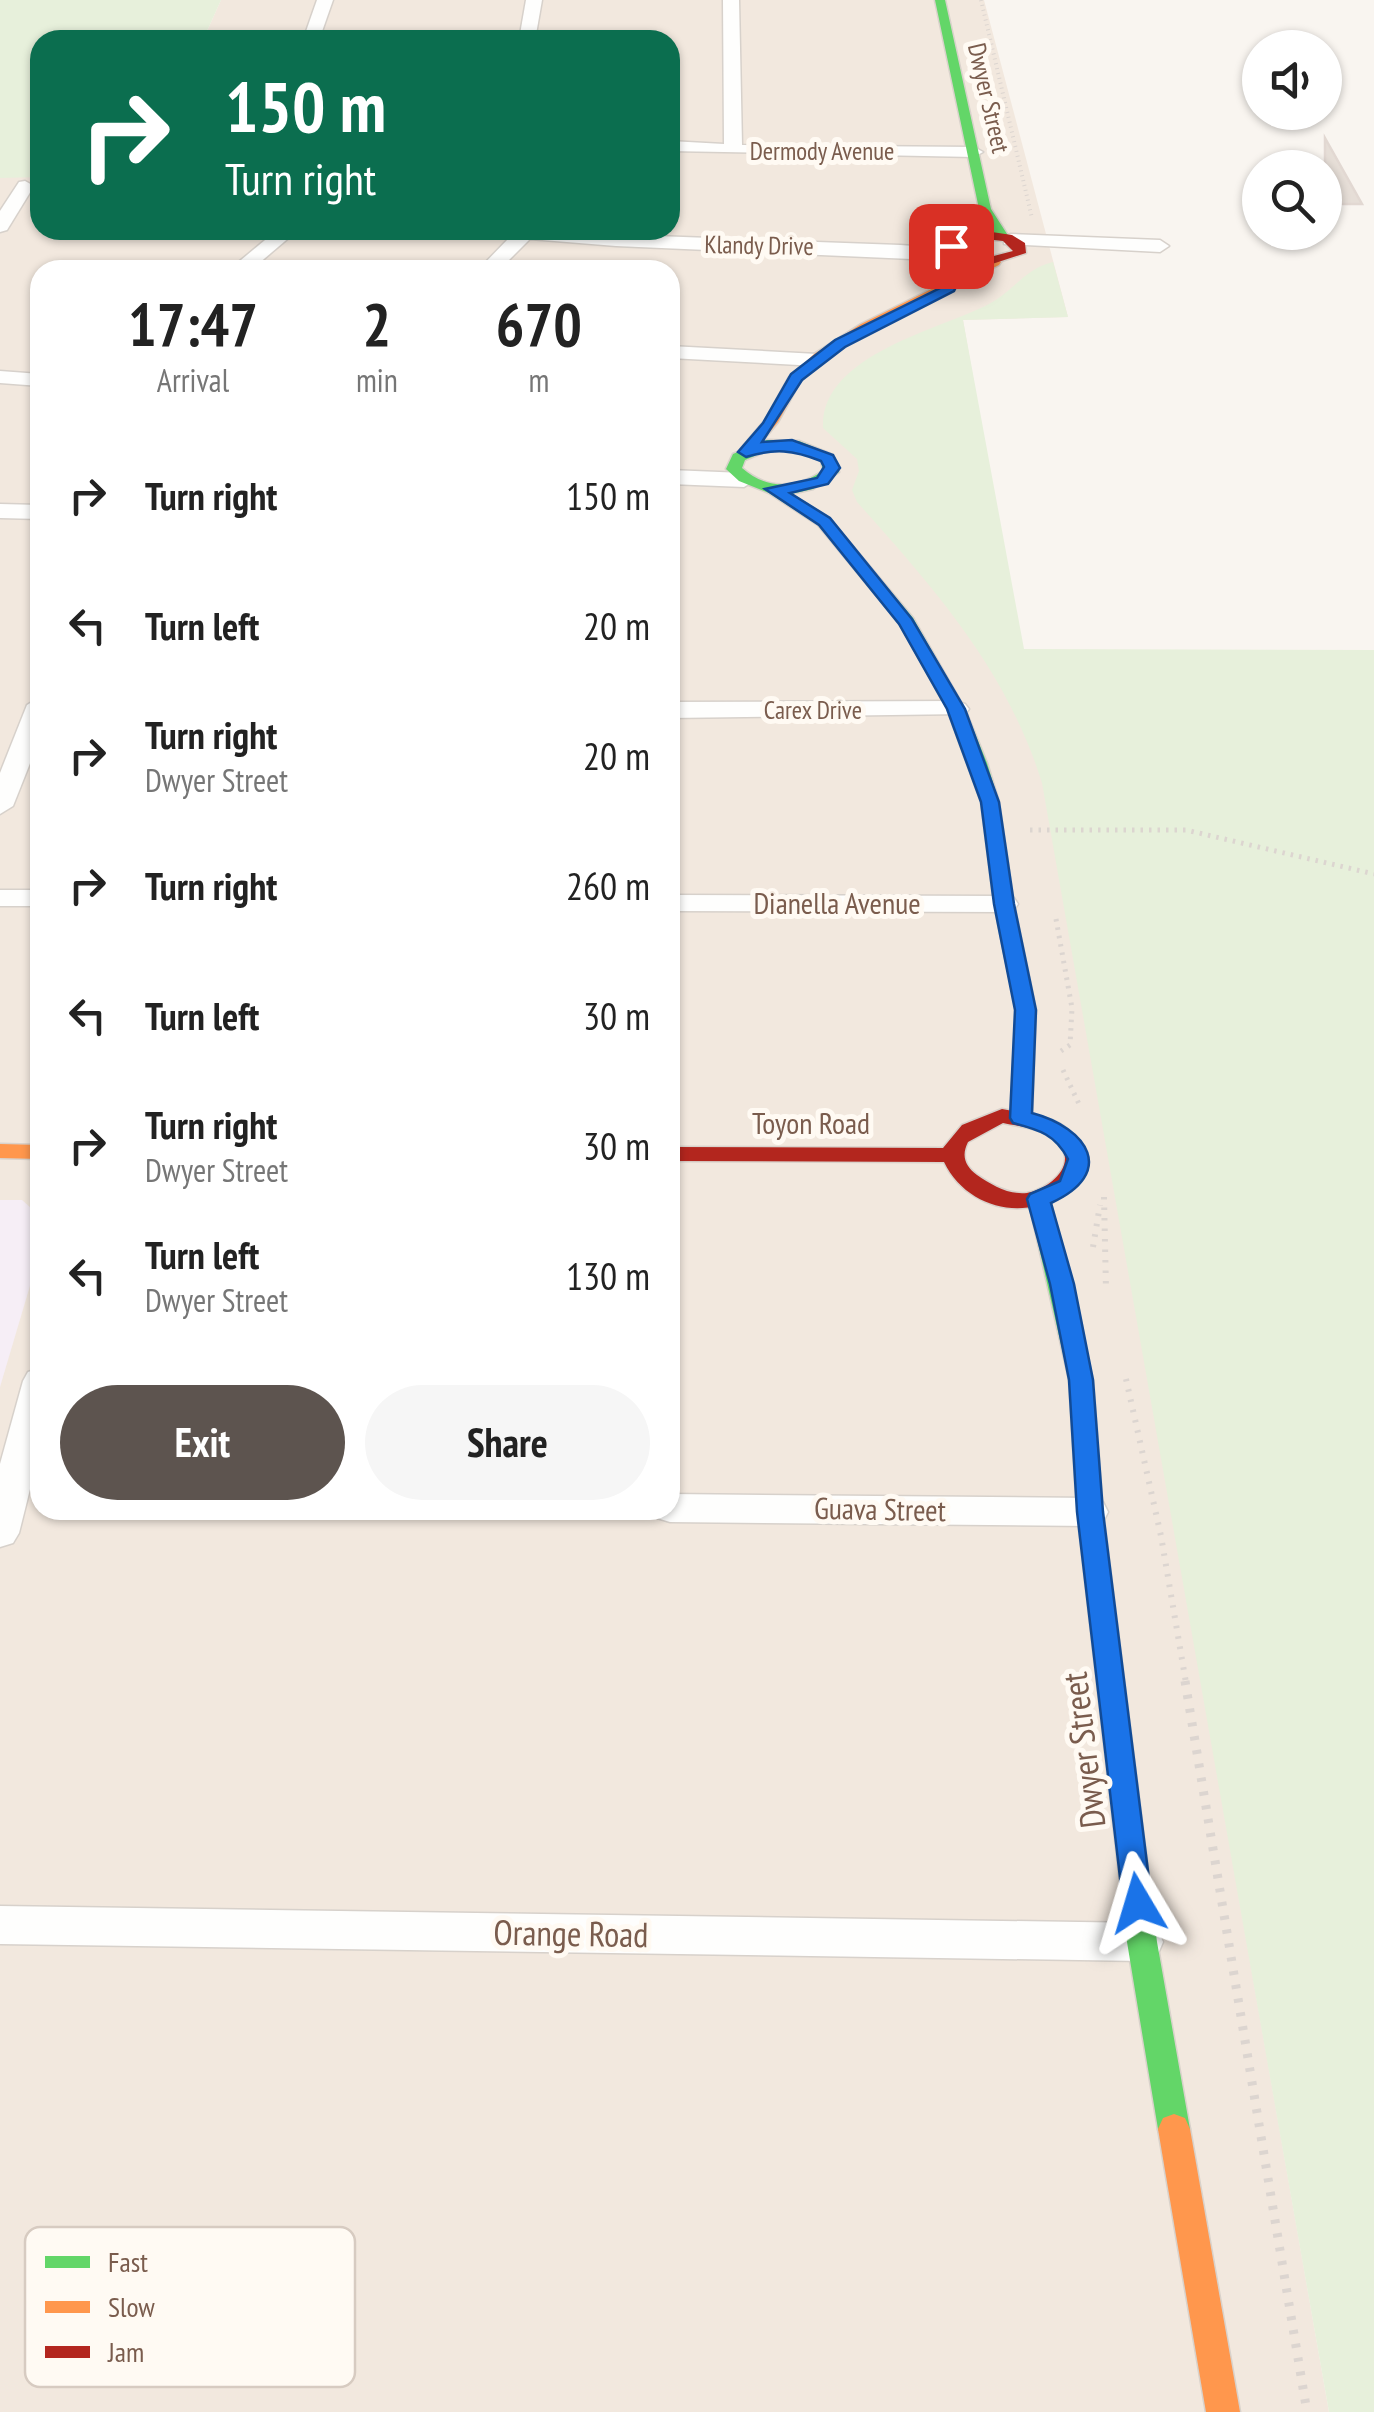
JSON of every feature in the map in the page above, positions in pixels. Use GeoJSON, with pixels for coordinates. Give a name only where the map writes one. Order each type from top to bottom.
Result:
{"type":"FeatureCollection","features":[{"type":"Feature","properties":{"kind":"street"},"geometry":{"type":"LineString","coordinates":[[314,30],[325,0]]}},
{"type":"Feature","properties":{"kind":"street"},"geometry":{"type":"LineString","coordinates":[[529,30],[534,0]]}},
{"type":"Feature","properties":{"kind":"street"},"geometry":{"type":"LineString","coordinates":[[731,0],[733,150]]}},
{"type":"Feature","properties":{"kind":"street","name":"Dwyer Street"},"geometry":{"type":"LineString","coordinates":[[940,0],[985,209],[1018,243]]}},
{"type":"Feature","properties":{"kind":"street","name":"Dermody Avenue"},"geometry":{"type":"LineString","coordinates":[[680,147],[974,152]]}},
{"type":"Feature","properties":{"kind":"street"},"geometry":{"type":"LineString","coordinates":[[0,187],[30,186]]}},
{"type":"Feature","properties":{"kind":"street"},"geometry":{"type":"LineString","coordinates":[[0,226],[30,188]]}},
{"type":"Feature","properties":{"kind":"street"},"geometry":{"type":"LineString","coordinates":[[950,288],[961,247],[985,209]]}},
{"type":"Feature","properties":{"kind":"street"},"geometry":{"type":"LineString","coordinates":[[252,260],[276,240]]}},
{"type":"Feature","properties":{"kind":"street"},"geometry":{"type":"LineString","coordinates":[[498,260],[517,240]]}},
{"type":"Feature","properties":{"kind":"street","name":"Klandy Drive"},"geometry":{"type":"LineString","coordinates":[[585,240],[961,247]]}},
{"type":"Feature","properties":{"kind":"street"},"geometry":{"type":"LineString","coordinates":[[742,463],[796,378],[816,360],[950,288],[1018,243]]}},
{"type":"Feature","properties":{"kind":"street"},"geometry":{"type":"LineString","coordinates":[[961,247],[1018,243],[1160,246]]}},
{"type":"Feature","properties":{"kind":"street"},"geometry":{"type":"LineString","coordinates":[[961,247],[994,262]]}},
{"type":"Feature","properties":{"kind":"street"},"geometry":{"type":"LineString","coordinates":[[680,352],[767,354],[816,360]]}},
{"type":"Feature","properties":{"kind":"street"},"geometry":{"type":"LineString","coordinates":[[0,377],[30,379]]}},
{"type":"Feature","properties":{"kind":"street"},"geometry":{"type":"LineString","coordinates":[[772,489],[800,488],[822,481],[832,468],[828,458],[801,441],[790,426],[783,400]]}},
{"type":"Feature","properties":{"kind":"street"},"geometry":{"type":"LineString","coordinates":[[680,473],[742,463],[779,444],[815,450]]}},
{"type":"Feature","properties":{"kind":"street"},"geometry":{"type":"LineString","coordinates":[[742,463],[772,489],[824,522],[906,622],[956,709],[990,802],[1004,904],[1026,1010],[1021,1118]]}},
{"type":"Feature","properties":{"kind":"street"},"geometry":{"type":"LineString","coordinates":[[822,481],[824,522]]}},
{"type":"Feature","properties":{"kind":"street"},"geometry":{"type":"LineString","coordinates":[[0,511],[30,512]]}},
{"type":"Feature","properties":{"kind":"street","name":"Carex Drive"},"geometry":{"type":"LineString","coordinates":[[680,710],[956,709]]}},
{"type":"Feature","properties":{"kind":"street"},"geometry":{"type":"LineString","coordinates":[[0,806],[30,731]]}},
{"type":"Feature","properties":{"kind":"street"},"geometry":{"type":"LineString","coordinates":[[0,898],[30,898]]}},
{"type":"Feature","properties":{"kind":"street","name":"Dianella Avenue"},"geometry":{"type":"LineString","coordinates":[[680,903],[1004,904]]}},
{"type":"Feature","properties":{"kind":"street"},"geometry":{"type":"LineString","coordinates":[[1002,1116],[1051,1126],[1068,1137],[1079,1159],[1077,1173],[1068,1186],[1038,1199],[994,1197],[974,1188],[959,1176],[951,1154],[954,1140],[965,1128],[1002,1116]]}},
{"type":"Feature","properties":{"kind":"street"},"geometry":{"type":"LineString","coordinates":[[0,1152],[30,1152]]}},
{"type":"Feature","properties":{"kind":"street","name":"Toyon Road"},"geometry":{"type":"LineString","coordinates":[[680,1154],[951,1154]]}},
{"type":"Feature","properties":{"kind":"street","name":"Dwyer Street"},"geometry":{"type":"LineString","coordinates":[[1038,1199],[1062,1284],[1081,1380],[1090,1512],[1142,1942],[1223,2412]]}},
{"type":"Feature","properties":{"kind":"street"},"geometry":{"type":"LineString","coordinates":[[16,1512],[30,1436]]}},
{"type":"Feature","properties":{"kind":"street","name":"Guava Street"},"geometry":{"type":"LineString","coordinates":[[680,1508],[1090,1512]]}},
{"type":"Feature","properties":{"kind":"street","name":"Orange Road"},"geometry":{"type":"LineString","coordinates":[[0,1925],[1142,1942]]}},
{"type":"Feature","properties":{"kind":"path"},"geometry":{"type":"LineString","coordinates":[[980,0],[1018,243]]}},
{"type":"Feature","properties":{"kind":"path"},"geometry":{"type":"LineString","coordinates":[[992,830],[1186,830],[1374,874]]}},
{"type":"Feature","properties":{"kind":"path"},"geometry":{"type":"LineString","coordinates":[[1055,1054],[1070,1046],[1072,1008],[1056,919]]}},
{"type":"Feature","properties":{"kind":"path"},"geometry":{"type":"LineString","coordinates":[[1104,1179],[1103,1275],[1107,1294]]}},
{"type":"Feature","properties":{"kind":"path"},"geometry":{"type":"LineString","coordinates":[[1124,1368],[1162,1536],[1307,2412]]}},
{"type":"Feature","properties":{"kind":"shaded area"},"geometry":{"type":"Polygon","coordinates":[[[221,0],[984,0],[1068,317],[963,320],[1329,2412],[0,2412],[0,54],[30,52],[30,240],[680,240],[680,30],[208,30],[221,0]]]}},
{"type":"Feature","properties":{"kind":"shaded area"},"geometry":{"type":"Polygon","coordinates":[[[0,1200],[22,1200],[30,1207],[30,1286],[0,1387],[0,1200]]]}},
{"type":"Feature","properties":{"kind":"green space"},"geometry":{"type":"Polygon","coordinates":[[[0,0],[221,0],[208,30],[30,30],[30,177],[0,178],[0,0]]]}},
{"type":"Feature","properties":{"kind":"green space"},"geometry":{"type":"Polygon","coordinates":[[[1053,262],[1068,317],[963,320],[1024,649],[1374,650],[1374,2412],[1329,2412],[1042,783],[1027,742],[988,667],[940,599],[857,502],[852,490],[859,471],[857,459],[823,428],[827,403],[841,381],[861,364],[886,348],[989,304],[1034,270],[1053,262]]]}},
{"type":"Feature","properties":{"kind":"building"},"geometry":{"type":"Polygon","coordinates":[[[1342,168],[1362,204],[1342,204],[1342,168]]]}},
{"type":"Feature","properties":{"kind":"traffic: fast"},"geometry":{"type":"LineString","coordinates":[[940,0],[985,209],[1003,237]]}},
{"type":"Feature","properties":{"kind":"traffic: fast"},"geometry":{"type":"LineString","coordinates":[[767,445],[799,446],[828,458],[831,472],[794,489],[756,485],[734,469],[738,457],[767,445]]}},
{"type":"Feature","properties":{"kind":"traffic: fast"},"geometry":{"type":"LineString","coordinates":[[773,489],[824,522],[907,622],[956,709],[978,763],[990,802],[1004,904],[1026,1010],[1021,1117]]}},
{"type":"Feature","properties":{"kind":"traffic: fast"},"geometry":{"type":"LineString","coordinates":[[1039,1199],[1081,1380],[1090,1512],[1142,1942],[1174,2129]]}},
{"type":"Feature","properties":{"kind":"traffic: slow"},"geometry":{"type":"LineString","coordinates":[[746,452],[771,422],[794,380],[819,357],[866,327],[994,262]]}},
{"type":"Feature","properties":{"kind":"traffic: slow"},"geometry":{"type":"LineString","coordinates":[[0,1151],[30,1152]]}},
{"type":"Feature","properties":{"kind":"traffic: slow"},"geometry":{"type":"LineString","coordinates":[[1174,2129],[1223,2412]]}},
{"type":"Feature","properties":{"kind":"traffic: jam"},"geometry":{"type":"LineString","coordinates":[[985,235],[1007,238],[1020,246],[1019,253],[986,262],[953,251],[958,239],[985,235]]}},
{"type":"Feature","properties":{"kind":"traffic: jam"},"geometry":{"type":"LineString","coordinates":[[1002,1116],[1046,1125],[1070,1141],[1076,1160],[1069,1179],[1050,1194],[1025,1201],[995,1197],[965,1177],[955,1165],[954,1145],[969,1130],[1002,1116]]}},
{"type":"Feature","properties":{"kind":"traffic: jam"},"geometry":{"type":"LineString","coordinates":[[680,1154],[951,1155]]}},
{"type":"Feature","properties":{"kind":"route"},"geometry":{"type":"LineString","coordinates":[[951,246],[964,258],[950,288],[816,360],[796,378],[769,424],[746,452],[792,445],[815,450],[828,458],[831,472],[822,481],[800,488],[772,489],[824,522],[906,622],[932,661],[956,709],[990,802],[1004,904],[1026,1010],[1021,1118],[1051,1126],[1068,1137],[1079,1159],[1077,1173],[1068,1186],[1038,1199],[1062,1284],[1081,1380],[1090,1512],[1138,1903]]}}]}
